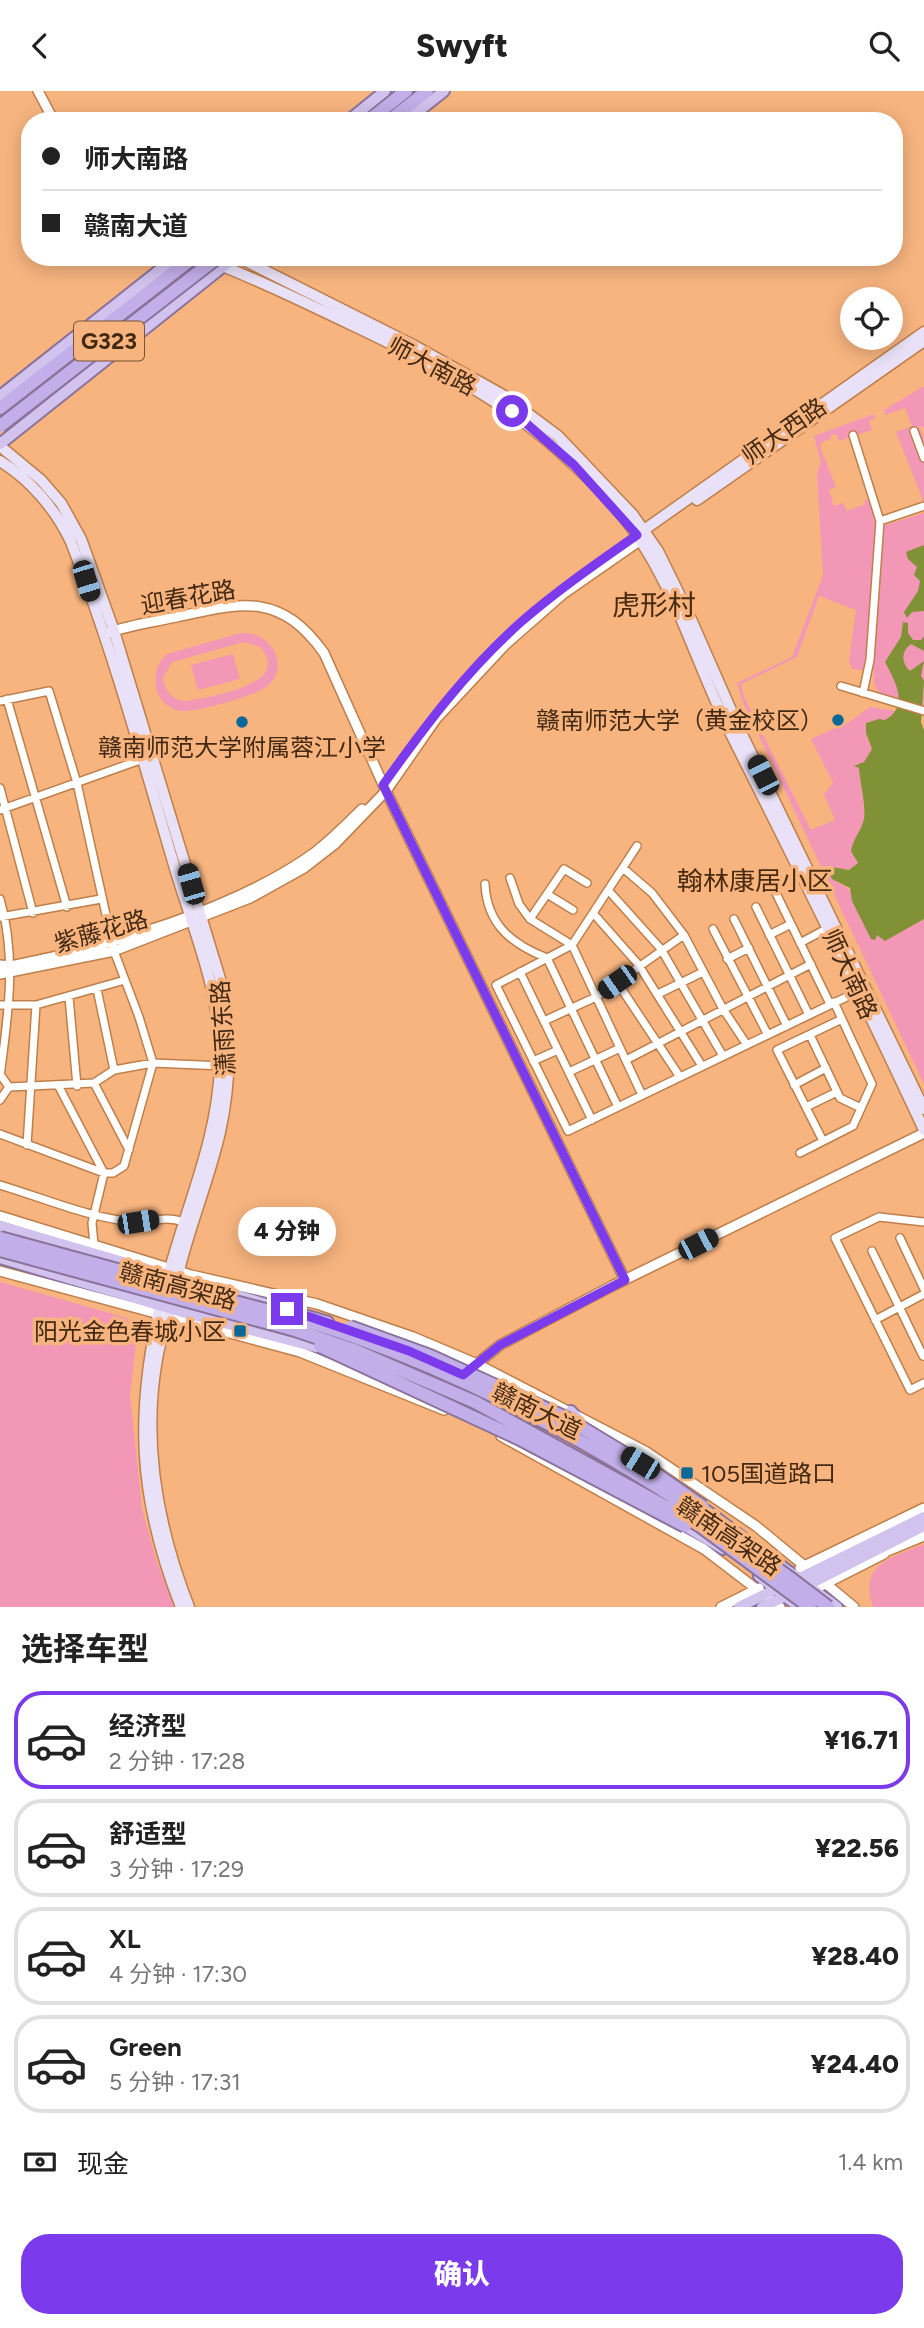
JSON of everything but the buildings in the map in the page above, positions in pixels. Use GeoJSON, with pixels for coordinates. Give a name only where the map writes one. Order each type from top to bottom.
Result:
{"type":"FeatureCollection","features":[{"type":"Feature","properties":{"kind":"highway"},"geometry":{"type":"LineString","coordinates":[[379,112],[406,91]]}},
{"type":"Feature","properties":{"kind":"highway"},"geometry":{"type":"LineString","coordinates":[[400,112],[426,91]]}},
{"type":"Feature","properties":{"kind":"highway","name":"G323"},"geometry":{"type":"LineString","coordinates":[[0,408],[182,266]]}},
{"type":"Feature","properties":{"kind":"highway","name":"G323"},"geometry":{"type":"LineString","coordinates":[[0,426],[216,266]]}},
{"type":"Feature","properties":{"kind":"highway","name":"赣南高架路"},"geometry":{"type":"LineString","coordinates":[[0,1238],[283,1321],[475,1402],[562,1447],[699,1525],[810,1607]]}},
{"type":"Feature","properties":{"kind":"highway","name":"赣南高架路"},"geometry":{"type":"LineString","coordinates":[[0,1250],[351,1336],[399,1355],[552,1424],[711,1521],[828,1607]]}},
{"type":"Feature","properties":{"kind":"highway"},"geometry":{"type":"LineString","coordinates":[[283,1321],[355,1328],[430,1356],[551,1411],[640,1463],[704,1507]]}},
{"type":"Feature","properties":{"kind":"highway"},"geometry":{"type":"LineString","coordinates":[[283,1321],[518,1438],[685,1526]]}},
{"type":"Feature","properties":{"kind":"main road"},"geometry":{"type":"LineString","coordinates":[[359,112],[385,91]]}},
{"type":"Feature","properties":{"kind":"main road"},"geometry":{"type":"LineString","coordinates":[[417,112],[444,91]]}},
{"type":"Feature","properties":{"kind":"main road"},"geometry":{"type":"LineString","coordinates":[[0,396],[165,266]]}},
{"type":"Feature","properties":{"kind":"main road"},"geometry":{"type":"LineString","coordinates":[[0,445],[216,266]]}},
{"type":"Feature","properties":{"kind":"main road","name":"师大南路"},"geometry":{"type":"LineString","coordinates":[[229,266],[411,353],[499,402],[574,465],[642,535],[730,730],[859,991],[923,1128]]}},
{"type":"Feature","properties":{"kind":"main road","name":"师大南路"},"geometry":{"type":"LineString","coordinates":[[254,266],[425,351],[503,395],[581,458],[642,535],[687,610],[738,726],[924,1109]]}},
{"type":"Feature","properties":{"kind":"main road","name":"师大西路"},"geometry":{"type":"LineString","coordinates":[[642,535],[924,332]]}},
{"type":"Feature","properties":{"kind":"main road","name":"师大西路"},"geometry":{"type":"LineString","coordinates":[[642,535],[924,341]]}},
{"type":"Feature","properties":{"kind":"main road","name":"潇雨东路"},"geometry":{"type":"LineString","coordinates":[[0,445],[41,480],[71,519],[96,576],[195,916]]}},
{"type":"Feature","properties":{"kind":"main road","name":"潇雨东路"},"geometry":{"type":"LineString","coordinates":[[0,461],[33,488],[63,525],[86,581],[142,759],[225,999],[225,1066],[220,1133],[173,1274]]}},
{"type":"Feature","properties":{"kind":"main road","name":"潇雨东路"},"geometry":{"type":"LineString","coordinates":[[189,1607],[168,1548],[152,1454],[152,1387],[184,1222],[212,1132],[225,1066]]}},
{"type":"Feature","properties":{"kind":"main road","name":"赣南大道"},"geometry":{"type":"LineString","coordinates":[[0,1226],[311,1316],[409,1351],[463,1375],[599,1442],[704,1507],[810,1578],[837,1607]]}},
{"type":"Feature","properties":{"kind":"main road","name":"赣南大道"},"geometry":{"type":"LineString","coordinates":[[0,1258],[165,1311],[354,1357],[498,1422],[581,1466],[720,1547],[771,1587],[784,1604]]}},
{"type":"Feature","properties":{"kind":"main road","name":"潇雨东路"},"geometry":{"type":"LineString","coordinates":[[165,1311],[148,1354],[144,1387],[144,1456],[153,1520],[181,1607]]}},
{"type":"Feature","properties":{"kind":"main road"},"geometry":{"type":"LineString","coordinates":[[571,1411],[599,1442]]}},
{"type":"Feature","properties":{"kind":"main road"},"geometry":{"type":"LineString","coordinates":[[546,1461],[581,1466]]}},
{"type":"Feature","properties":{"kind":"main road"},"geometry":{"type":"LineString","coordinates":[[760,1597],[784,1604],[810,1578],[924,1517]]}},
{"type":"Feature","properties":{"kind":"main road"},"geometry":{"type":"LineString","coordinates":[[739,1607],[760,1597],[771,1587],[810,1578],[924,1526]]}},
{"type":"Feature","properties":{"kind":"street"},"geometry":{"type":"LineString","coordinates":[[38,91],[49,112]]}},
{"type":"Feature","properties":{"kind":"street"},"geometry":{"type":"LineString","coordinates":[[914,431],[924,458]]}},
{"type":"Feature","properties":{"kind":"street"},"geometry":{"type":"LineString","coordinates":[[853,435],[880,521],[870,660],[863,693]]}},
{"type":"Feature","properties":{"kind":"street"},"geometry":{"type":"LineString","coordinates":[[880,521],[924,506]]}},
{"type":"Feature","properties":{"kind":"street","name":"紫藤花路"},"geometry":{"type":"LineString","coordinates":[[0,974],[113,947],[250,898],[304,868],[335,844],[385,788],[432,716],[494,648],[560,590],[642,535]]}},
{"type":"Feature","properties":{"kind":"street","name":"迎春花路"},"geometry":{"type":"LineString","coordinates":[[103,635],[225,605],[258,606],[288,616],[310,634],[324,653],[385,788],[625,1280]]}},
{"type":"Feature","properties":{"kind":"street"},"geometry":{"type":"LineString","coordinates":[[841,686],[924,711]]}},
{"type":"Feature","properties":{"kind":"street"},"geometry":{"type":"LineString","coordinates":[[0,1134],[104,1173],[113,1173],[124,1166],[152,1063],[113,947],[78,783],[49,691],[4,700],[37,797],[67,907]]}},
{"type":"Feature","properties":{"kind":"street"},"geometry":{"type":"LineString","coordinates":[[3,809],[142,759]]}},
{"type":"Feature","properties":{"kind":"street"},"geometry":{"type":"LineString","coordinates":[[0,788],[3,809],[33,913]]}},
{"type":"Feature","properties":{"kind":"street"},"geometry":{"type":"LineString","coordinates":[[637,846],[572,945],[496,985],[568,1131],[859,991]]}},
{"type":"Feature","properties":{"kind":"street"},"geometry":{"type":"LineString","coordinates":[[623,868],[652,893],[684,935],[723,1009],[747,1045]]}},
{"type":"Feature","properties":{"kind":"street"},"geometry":{"type":"LineString","coordinates":[[530,919],[564,869],[587,883]]}},
{"type":"Feature","properties":{"kind":"street"},"geometry":{"type":"LineString","coordinates":[[510,878],[519,904],[530,919],[572,945],[642,1095]]}},
{"type":"Feature","properties":{"kind":"street"},"geometry":{"type":"LineString","coordinates":[[485,884],[486,903],[501,931],[522,949],[547,958],[618,1107]]}},
{"type":"Feature","properties":{"kind":"street"},"geometry":{"type":"LineString","coordinates":[[773,887],[810,964],[842,1019],[872,1084],[853,1126],[800,1153]]}},
{"type":"Feature","properties":{"kind":"street"},"geometry":{"type":"LineString","coordinates":[[608,890],[661,949],[723,1056]]}},
{"type":"Feature","properties":{"kind":"street"},"geometry":{"type":"LineString","coordinates":[[547,894],[573,910]]}},
{"type":"Feature","properties":{"kind":"street"},"geometry":{"type":"LineString","coordinates":[[0,899],[11,970],[4,1006],[0,1075],[9,1087]]}},
{"type":"Feature","properties":{"kind":"street"},"geometry":{"type":"LineString","coordinates":[[3,917],[101,899]]}},
{"type":"Feature","properties":{"kind":"street"},"geometry":{"type":"LineString","coordinates":[[756,907],[809,1015]]}},
{"type":"Feature","properties":{"kind":"street"},"geometry":{"type":"LineString","coordinates":[[593,913],[638,964],[702,1066]]}},
{"type":"Feature","properties":{"kind":"street"},"geometry":{"type":"LineString","coordinates":[[734,919],[787,1025]]}},
{"type":"Feature","properties":{"kind":"street"},"geometry":{"type":"LineString","coordinates":[[769,935],[791,924]]}},
{"type":"Feature","properties":{"kind":"street"},"geometry":{"type":"LineString","coordinates":[[800,943],[828,928]]}},
{"type":"Feature","properties":{"kind":"street"},"geometry":{"type":"LineString","coordinates":[[713,929],[768,1035]]}},
{"type":"Feature","properties":{"kind":"street"},"geometry":{"type":"LineString","coordinates":[[544,1021],[596,997],[638,964],[684,935]]}},
{"type":"Feature","properties":{"kind":"street"},"geometry":{"type":"LineString","coordinates":[[727,958],[749,949]]}},
{"type":"Feature","properties":{"kind":"street"},"geometry":{"type":"LineString","coordinates":[[626,1060],[810,964]]}},
{"type":"Feature","properties":{"kind":"street","name":"紫藤花路"},"geometry":{"type":"LineString","coordinates":[[0,965],[11,970]]}},
{"type":"Feature","properties":{"kind":"street"},"geometry":{"type":"LineString","coordinates":[[520,972],[592,1120]]}},
{"type":"Feature","properties":{"kind":"street"},"geometry":{"type":"LineString","coordinates":[[658,994],[704,972]]}},
{"type":"Feature","properties":{"kind":"street"},"geometry":{"type":"LineString","coordinates":[[4,1006],[36,1005],[125,980]]}},
{"type":"Feature","properties":{"kind":"street"},"geometry":{"type":"LineString","coordinates":[[617,982],[680,1077]]}},
{"type":"Feature","properties":{"kind":"street"},"geometry":{"type":"LineString","coordinates":[[97,989],[114,1070]]}},
{"type":"Feature","properties":{"kind":"street"},"geometry":{"type":"LineString","coordinates":[[69,997],[77,1086]]}},
{"type":"Feature","properties":{"kind":"street"},"geometry":{"type":"LineString","coordinates":[[27,1145],[36,1005]]}},
{"type":"Feature","properties":{"kind":"street"},"geometry":{"type":"LineString","coordinates":[[823,1141],[777,1051],[842,1019]]}},
{"type":"Feature","properties":{"kind":"street"},"geometry":{"type":"LineString","coordinates":[[810,1035],[840,1098],[861,1108]]}},
{"type":"Feature","properties":{"kind":"street"},"geometry":{"type":"LineString","coordinates":[[569,1072],[620,1048]]}},
{"type":"Feature","properties":{"kind":"street"},"geometry":{"type":"LineString","coordinates":[[533,1061],[558,1050]]}},
{"type":"Feature","properties":{"kind":"street"},"geometry":{"type":"LineString","coordinates":[[9,1087],[58,1084],[77,1086],[94,1083],[114,1070],[152,1063],[225,1066]]}},
{"type":"Feature","properties":{"kind":"street"},"geometry":{"type":"LineString","coordinates":[[794,1085],[826,1068]]}},
{"type":"Feature","properties":{"kind":"street"},"geometry":{"type":"LineString","coordinates":[[94,1083],[129,1150]]}},
{"type":"Feature","properties":{"kind":"street"},"geometry":{"type":"LineString","coordinates":[[58,1084],[104,1173],[94,1213],[94,1245]]}},
{"type":"Feature","properties":{"kind":"street"},"geometry":{"type":"LineString","coordinates":[[0,1100],[9,1087]]}},
{"type":"Feature","properties":{"kind":"street"},"geometry":{"type":"LineString","coordinates":[[806,1107],[837,1092]]}},
{"type":"Feature","properties":{"kind":"street"},"geometry":{"type":"LineString","coordinates":[[463,1375],[500,1345],[923,1128]]}},
{"type":"Feature","properties":{"kind":"street"},"geometry":{"type":"LineString","coordinates":[[0,1185],[94,1213],[138,1222],[165,1216],[184,1222]]}},
{"type":"Feature","properties":{"kind":"street"},"geometry":{"type":"LineString","coordinates":[[0,1216],[94,1245],[173,1274],[317,1304],[413,1337],[477,1364],[645,1451],[756,1526],[810,1578],[854,1607]]}},
{"type":"Feature","properties":{"kind":"street"},"geometry":{"type":"LineString","coordinates":[[924,1222],[879,1217],[835,1238],[910,1391],[924,1383]]}},
{"type":"Feature","properties":{"kind":"street"},"geometry":{"type":"LineString","coordinates":[[900,1238],[924,1289]]}},
{"type":"Feature","properties":{"kind":"street"},"geometry":{"type":"LineString","coordinates":[[872,1251],[923,1356]]}},
{"type":"Feature","properties":{"kind":"street"},"geometry":{"type":"LineString","coordinates":[[0,1271],[165,1311],[300,1352],[439,1408],[546,1461],[704,1549],[760,1597]]}},
{"type":"Feature","properties":{"kind":"street"},"geometry":{"type":"LineString","coordinates":[[875,1319],[924,1294]]}},
{"type":"Feature","properties":{"kind":"street"},"geometry":{"type":"LineString","coordinates":[[810,1578],[924,1508]]}},
{"type":"Feature","properties":{"kind":"street"},"geometry":{"type":"LineString","coordinates":[[810,1578],[884,1554],[924,1536]]}},
{"type":"Feature","properties":{"kind":"street"},"geometry":{"type":"LineString","coordinates":[[864,1555],[884,1554]]}},
{"type":"Feature","properties":{"kind":"street"},"geometry":{"type":"LineString","coordinates":[[721,1607],[760,1597]]}},
{"type":"Feature","properties":{"kind":"shaded area"},"geometry":{"type":"Polygon","coordinates":[[[924,386],[924,428],[919,425],[924,438],[924,503],[896,432],[912,426],[905,408],[885,415],[884,410],[924,386]]]}},
{"type":"Feature","properties":{"kind":"shaded area"},"geometry":{"type":"Polygon","coordinates":[[[874,414],[875,418],[869,421],[872,430],[839,441],[836,434],[822,442],[820,447],[836,487],[829,490],[834,506],[843,503],[847,511],[865,504],[864,501],[872,497],[882,526],[924,513],[924,711],[889,700],[882,695],[874,681],[874,671],[852,669],[849,661],[856,610],[819,596],[797,657],[741,684],[744,697],[811,830],[835,820],[824,794],[833,783],[811,739],[851,721],[870,707],[896,711],[885,721],[869,721],[867,737],[872,749],[864,762],[855,767],[859,768],[864,812],[853,851],[858,863],[849,870],[832,867],[837,883],[852,892],[885,941],[924,919],[924,1084],[742,700],[737,683],[792,657],[823,575],[817,473],[821,463],[814,436],[874,414]]]}},
{"type":"Feature","properties":{"kind":"shaded area"},"geometry":{"type":"Polygon","coordinates":[[[924,545],[924,611],[912,612],[907,618],[904,612],[918,591],[920,581],[914,575],[917,567],[908,559],[906,552],[924,545]]]}},
{"type":"Feature","properties":{"kind":"shaded area"},"geometry":{"type":"Polygon","coordinates":[[[903,622],[908,623],[908,633],[913,640],[921,640],[924,636],[924,651],[911,644],[903,657],[910,671],[924,661],[921,676],[924,681],[921,722],[924,730],[924,919],[885,941],[877,935],[875,940],[871,939],[852,901],[850,888],[832,879],[828,871],[832,867],[849,870],[858,863],[851,851],[864,819],[864,807],[859,768],[854,766],[864,762],[872,749],[866,733],[866,723],[885,720],[897,708],[898,693],[885,662],[901,637],[903,622]]]}},
{"type":"Feature","properties":{"kind":"shaded area"},"geometry":{"type":"Polygon","coordinates":[[[241,633],[252,634],[269,644],[277,661],[277,670],[274,679],[260,691],[213,706],[183,711],[165,703],[156,688],[157,670],[167,654],[241,633]],[[244,642],[172,662],[163,678],[166,687],[170,695],[187,701],[245,686],[258,679],[266,670],[268,660],[260,647],[244,642]]]}},
{"type":"Feature","properties":{"kind":"shaded area"},"geometry":{"type":"Polygon","coordinates":[[[233,654],[240,679],[198,690],[191,665],[233,654]]]}},
{"type":"Feature","properties":{"kind":"shaded area"},"geometry":{"type":"Polygon","coordinates":[[[0,1282],[127,1318],[136,1344],[130,1395],[142,1508],[156,1560],[175,1607],[0,1607],[0,1282]]]}},
{"type":"Feature","properties":{"kind":"shaded area"},"geometry":{"type":"Polygon","coordinates":[[[924,1544],[924,1607],[873,1607],[870,1581],[874,1571],[890,1558],[924,1544]]]}},
{"type":"Feature","properties":{"kind":"place","name":"赣南师范大学（黄金校区）"},"geometry":{"type":"Point","coordinates":[838,720]}},
{"type":"Feature","properties":{"kind":"place","name":"赣南师范大学附属蓉江小学"},"geometry":{"type":"Point","coordinates":[242,722]}},
{"type":"Feature","properties":{"kind":"place","name":"阳光金色春城小区"},"geometry":{"type":"Point","coordinates":[240,1331]}},
{"type":"Feature","properties":{"kind":"place","name":"105国道路口"},"geometry":{"type":"Point","coordinates":[687,1473]}},
{"type":"Feature","properties":{"kind":"district","name":"虎形村"},"geometry":{"type":"Point","coordinates":[654,605]}},
{"type":"Feature","properties":{"kind":"district","name":"翰林康居小区"},"geometry":{"type":"Point","coordinates":[755,881]}},
{"type":"Feature","properties":{"kind":"route"},"geometry":{"type":"LineString","coordinates":[[287,1309],[409,1351],[463,1375],[500,1345],[625,1280],[383,785],[432,716],[485,656],[560,590],[637,535],[574,465],[512,411]]}}]}
